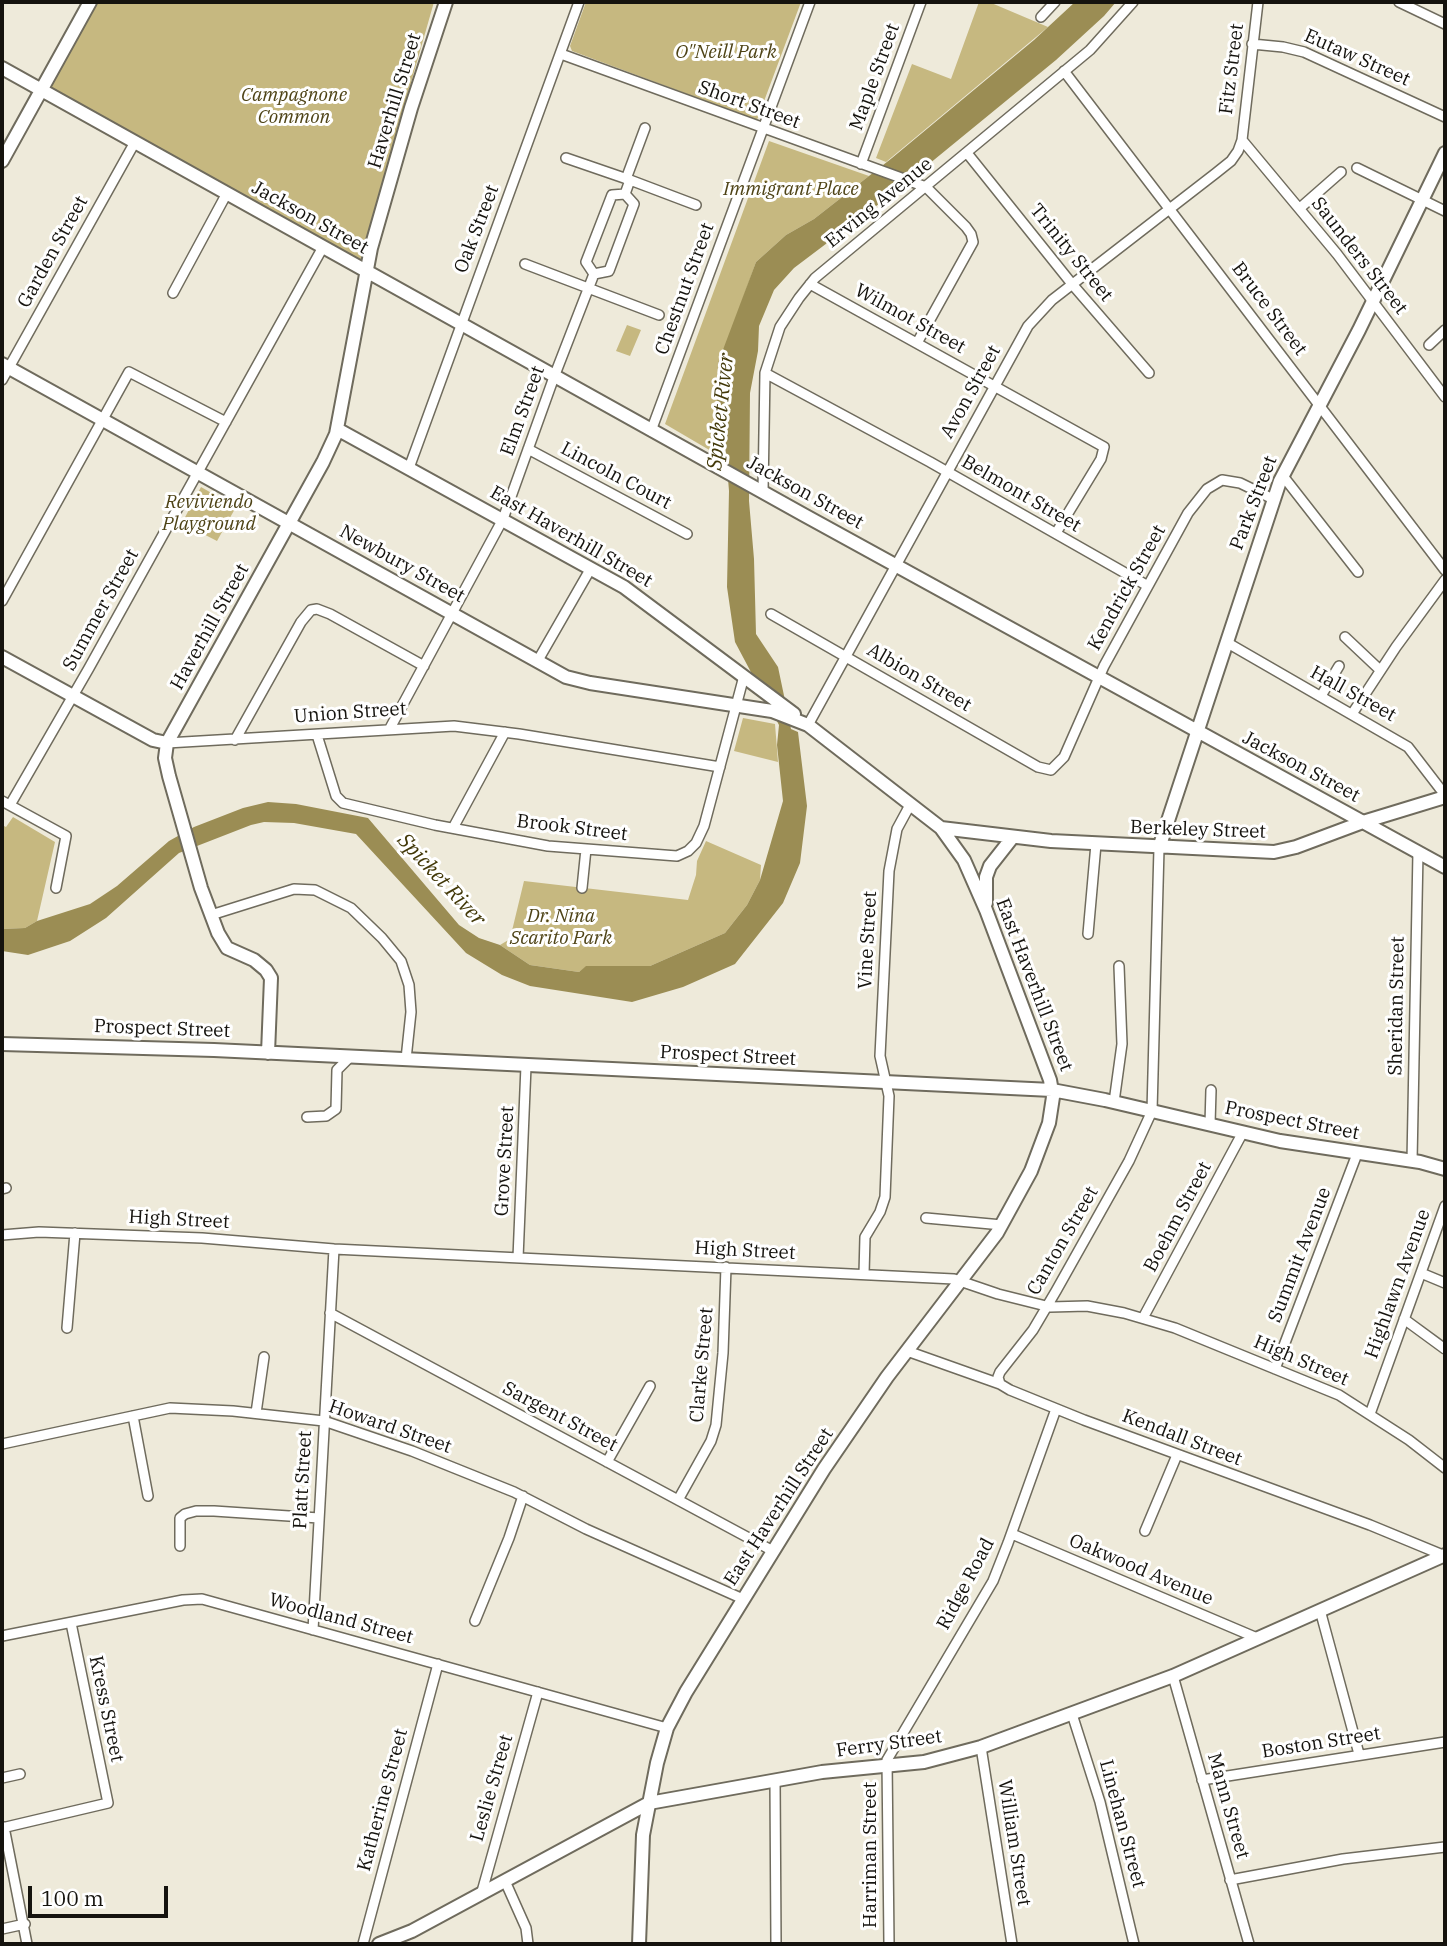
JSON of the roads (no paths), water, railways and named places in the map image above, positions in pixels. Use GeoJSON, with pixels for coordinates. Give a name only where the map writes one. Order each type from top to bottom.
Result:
{"type":"FeatureCollection","features":[{"type":"Feature","properties":{"kind":"main road"},"geometry":{"type":"LineString","coordinates":[[2,161],[90,2]]}},
{"type":"Feature","properties":{"kind":"main road","name":"Haverhill Street"},"geometry":{"type":"LineString","coordinates":[[167,743],[323,462],[337,429],[367,272],[411,108],[446,2]]}},
{"type":"Feature","properties":{"kind":"main road","name":"Jackson Street"},"geometry":{"type":"LineString","coordinates":[[2,68],[651,431],[1445,867]]}},
{"type":"Feature","properties":{"kind":"main road","name":"Park Street"},"geometry":{"type":"LineString","coordinates":[[1159,848],[1273,499],[1445,153]]}},
{"type":"Feature","properties":{"kind":"main road","name":"Newbury Street"},"geometry":{"type":"LineString","coordinates":[[4,371],[102,420],[566,677],[772,711],[804,723]]}},
{"type":"Feature","properties":{"kind":"main road","name":"East Haverhill Street"},"geometry":{"type":"LineString","coordinates":[[337,429],[591,568],[635,595],[941,828],[964,860],[986,910],[1044,1059],[1052,1090],[1053,1110],[1042,1143],[1020,1195],[1002,1225],[907,1351],[824,1469],[685,1692],[667,1728],[649,1803],[643,1844],[639,1944]]}},
{"type":"Feature","properties":{"kind":"main road","name":"Union Street"},"geometry":{"type":"LineString","coordinates":[[2,657],[153,740],[167,743]]}},
{"type":"Feature","properties":{"kind":"main road"},"geometry":{"type":"LineString","coordinates":[[167,743],[165,758],[218,933],[227,948],[254,960],[271,978],[268,1053]]}},
{"type":"Feature","properties":{"kind":"main road","name":"Berkeley Street"},"geometry":{"type":"LineString","coordinates":[[941,828],[1012,838],[1159,848],[1274,852],[1296,848],[1363,822],[1445,796]]}},
{"type":"Feature","properties":{"kind":"main road"},"geometry":{"type":"LineString","coordinates":[[986,910],[986,877],[998,853],[1012,838]]}},
{"type":"Feature","properties":{"kind":"main road","name":"Prospect Street"},"geometry":{"type":"LineString","coordinates":[[2,1044],[407,1059],[1052,1090],[1280,1141],[1412,1161],[1445,1169]]}},
{"type":"Feature","properties":{"kind":"main road","name":"Ferry Street"},"geometry":{"type":"LineString","coordinates":[[379,1944],[412,1931],[481,1895],[649,1803],[822,1772],[924,1762],[981,1747],[1173,1676],[1445,1556]]}},
{"type":"Feature","properties":{"kind":"street","name":"Oak Street"},"geometry":{"type":"LineString","coordinates":[[409,468],[579,2]]}},
{"type":"Feature","properties":{"kind":"street","name":"Chestnut Street"},"geometry":{"type":"LineString","coordinates":[[651,431],[810,2]]}},
{"type":"Feature","properties":{"kind":"street","name":"Maple Street"},"geometry":{"type":"LineString","coordinates":[[861,164],[921,2]]}},
{"type":"Feature","properties":{"kind":"street"},"geometry":{"type":"LineString","coordinates":[[1041,17],[1055,2]]}},
{"type":"Feature","properties":{"kind":"street","name":"Erving Avenue"},"geometry":{"type":"LineString","coordinates":[[760,490],[765,373],[780,327],[810,284],[1090,50],[1133,2]]}},
{"type":"Feature","properties":{"kind":"street","name":"Fitz Street"},"geometry":{"type":"LineString","coordinates":[[1242,140],[1258,2]]}},
{"type":"Feature","properties":{"kind":"street"},"geometry":{"type":"LineString","coordinates":[[1399,2],[1445,24]]}},
{"type":"Feature","properties":{"kind":"street","name":"Eutaw Street"},"geometry":{"type":"LineString","coordinates":[[1252,44],[1294,48],[1445,117]]}},
{"type":"Feature","properties":{"kind":"street","name":"Short Street"},"geometry":{"type":"LineString","coordinates":[[561,54],[926,187]]}},
{"type":"Feature","properties":{"kind":"street","name":"Bruce Street"},"geometry":{"type":"LineString","coordinates":[[1064,71],[1445,570]]}},
{"type":"Feature","properties":{"kind":"street"},"geometry":{"type":"LineString","coordinates":[[625,194],[645,128]]}},
{"type":"Feature","properties":{"kind":"street","name":"Avon Street"},"geometry":{"type":"LineString","coordinates":[[804,723],[846,656],[1028,326],[1052,300],[1231,161],[1242,140]]}},
{"type":"Feature","properties":{"kind":"street","name":"Saunders Street"},"geometry":{"type":"LineString","coordinates":[[1242,140],[1300,208],[1445,397]]}},
{"type":"Feature","properties":{"kind":"street","name":"Garden Street"},"geometry":{"type":"LineString","coordinates":[[4,371],[135,142]]}},
{"type":"Feature","properties":{"kind":"street","name":"Trinity Street"},"geometry":{"type":"LineString","coordinates":[[967,153],[1072,284],[1149,373]]}},
{"type":"Feature","properties":{"kind":"street"},"geometry":{"type":"LineString","coordinates":[[566,158],[696,205]]}},
{"type":"Feature","properties":{"kind":"street"},"geometry":{"type":"LineString","coordinates":[[1357,168],[1445,211]]}},
{"type":"Feature","properties":{"kind":"street"},"geometry":{"type":"LineString","coordinates":[[1300,208],[1341,172]]}},
{"type":"Feature","properties":{"kind":"street"},"geometry":{"type":"LineString","coordinates":[[917,343],[973,242],[966,227],[926,187]]}},
{"type":"Feature","properties":{"kind":"street"},"geometry":{"type":"LineString","coordinates":[[173,293],[227,194]]}},
{"type":"Feature","properties":{"kind":"street"},"geometry":{"type":"LineString","coordinates":[[625,194],[634,204],[609,271],[594,274],[586,262],[612,195],[625,194]]}},
{"type":"Feature","properties":{"kind":"street","name":"Summer Street"},"geometry":{"type":"LineString","coordinates":[[6,803],[72,696],[323,247]]}},
{"type":"Feature","properties":{"kind":"street"},"geometry":{"type":"LineString","coordinates":[[525,264],[659,315]]}},
{"type":"Feature","properties":{"kind":"street","name":"Elm Street"},"geometry":{"type":"LineString","coordinates":[[389,730],[503,519],[594,274]]}},
{"type":"Feature","properties":{"kind":"street","name":"Wilmot Street"},"geometry":{"type":"LineString","coordinates":[[810,284],[1104,447],[1101,459],[1056,533]]}},
{"type":"Feature","properties":{"kind":"street"},"geometry":{"type":"LineString","coordinates":[[1429,345],[1445,330]]}},
{"type":"Feature","properties":{"kind":"street"},"geometry":{"type":"LineString","coordinates":[[2,601],[129,372],[226,422]]}},
{"type":"Feature","properties":{"kind":"street","name":"Belmont Street"},"geometry":{"type":"LineString","coordinates":[[765,373],[1148,586]]}},
{"type":"Feature","properties":{"kind":"street","name":"Lincoln Court"},"geometry":{"type":"LineString","coordinates":[[528,449],[687,534]]}},
{"type":"Feature","properties":{"kind":"street"},"geometry":{"type":"LineString","coordinates":[[1283,476],[1358,572]]}},
{"type":"Feature","properties":{"kind":"street","name":"Kendrick Street"},"geometry":{"type":"LineString","coordinates":[[1051,771],[1064,757],[1099,677],[1188,513],[1207,489],[1222,480],[1241,483],[1273,499]]}},
{"type":"Feature","properties":{"kind":"street"},"geometry":{"type":"LineString","coordinates":[[537,662],[591,568]]}},
{"type":"Feature","properties":{"kind":"street"},"geometry":{"type":"LineString","coordinates":[[1352,714],[1445,580]]}},
{"type":"Feature","properties":{"kind":"street"},"geometry":{"type":"LineString","coordinates":[[236,740],[310,610],[317,609],[330,614],[424,666]]}},
{"type":"Feature","properties":{"kind":"street","name":"Albion Street"},"geometry":{"type":"LineString","coordinates":[[771,614],[1038,767],[1051,771]]}},
{"type":"Feature","properties":{"kind":"street"},"geometry":{"type":"LineString","coordinates":[[1345,637],[1380,670]]}},
{"type":"Feature","properties":{"kind":"street","name":"Hall Street"},"geometry":{"type":"LineString","coordinates":[[1226,642],[1408,747],[1445,796]]}},
{"type":"Feature","properties":{"kind":"street"},"geometry":{"type":"LineString","coordinates":[[1321,696],[1339,666]]}},
{"type":"Feature","properties":{"kind":"street","name":"Brook Street"},"geometry":{"type":"LineString","coordinates":[[317,735],[336,796],[343,803],[548,846],[677,856],[696,843],[704,826],[747,679]]}},
{"type":"Feature","properties":{"kind":"street","name":"Union Street"},"geometry":{"type":"LineString","coordinates":[[167,743],[454,726],[720,767]]}},
{"type":"Feature","properties":{"kind":"street"},"geometry":{"type":"LineString","coordinates":[[453,828],[505,732]]}},
{"type":"Feature","properties":{"kind":"street"},"geometry":{"type":"LineString","coordinates":[[6,803],[65,836],[56,888]]}},
{"type":"Feature","properties":{"kind":"street","name":"Vine Street"},"geometry":{"type":"LineString","coordinates":[[864,1274],[865,1237],[884,1202],[889,1096],[880,1056],[889,871],[897,829],[911,805]]}},
{"type":"Feature","properties":{"kind":"street"},"geometry":{"type":"LineString","coordinates":[[1088,934],[1096,844]]}},
{"type":"Feature","properties":{"kind":"street"},"geometry":{"type":"LineString","coordinates":[[1152,1111],[1159,848]]}},
{"type":"Feature","properties":{"kind":"street"},"geometry":{"type":"LineString","coordinates":[[582,888],[586,849]]}},
{"type":"Feature","properties":{"kind":"street","name":"Sheridan Street"},"geometry":{"type":"LineString","coordinates":[[1412,1161],[1418,852]]}},
{"type":"Feature","properties":{"kind":"street"},"geometry":{"type":"LineString","coordinates":[[211,915],[294,889],[315,890],[351,908],[401,961],[409,985],[411,1012],[407,1059]]}},
{"type":"Feature","properties":{"kind":"street"},"geometry":{"type":"LineString","coordinates":[[1114,1102],[1122,1044],[1119,967]]}},
{"type":"Feature","properties":{"kind":"street"},"geometry":{"type":"LineString","coordinates":[[307,1117],[326,1116],[336,1109],[337,1070],[350,1057]]}},
{"type":"Feature","properties":{"kind":"street","name":"Grove Street"},"geometry":{"type":"LineString","coordinates":[[518,1258],[526,1066]]}},
{"type":"Feature","properties":{"kind":"street"},"geometry":{"type":"LineString","coordinates":[[1210,1124],[1211,1090]]}},
{"type":"Feature","properties":{"kind":"street","name":"Canton Street"},"geometry":{"type":"LineString","coordinates":[[1000,1384],[1000,1372],[1033,1330],[1047,1306],[1129,1161],[1152,1111]]}},
{"type":"Feature","properties":{"kind":"street","name":"Boehm Street"},"geometry":{"type":"LineString","coordinates":[[1143,1318],[1243,1132]]}},
{"type":"Feature","properties":{"kind":"street","name":"Summit Avenue"},"geometry":{"type":"LineString","coordinates":[[1275,1369],[1357,1154]]}},
{"type":"Feature","properties":{"kind":"street","name":"Highlawn Avenue"},"geometry":{"type":"LineString","coordinates":[[1370,1414],[1445,1206]]}},
{"type":"Feature","properties":{"kind":"street"},"geometry":{"type":"LineString","coordinates":[[926,1218],[1002,1225]]}},
{"type":"Feature","properties":{"kind":"street","name":"High Street"},"geometry":{"type":"LineString","coordinates":[[2,1235],[26,1232],[202,1238],[334,1249],[954,1279],[998,1294],[1047,1306],[1087,1306],[1175,1328],[1339,1395],[1445,1468]]}},
{"type":"Feature","properties":{"kind":"street"},"geometry":{"type":"LineString","coordinates":[[67,1328],[75,1233]]}},
{"type":"Feature","properties":{"kind":"street","name":"Platt Street"},"geometry":{"type":"LineString","coordinates":[[313,1630],[334,1249]]}},
{"type":"Feature","properties":{"kind":"street","name":"Clarke Street"},"geometry":{"type":"LineString","coordinates":[[678,1500],[711,1441],[716,1425],[723,1353],[726,1267]]}},
{"type":"Feature","properties":{"kind":"street"},"geometry":{"type":"LineString","coordinates":[[1421,1273],[1445,1283]]}},
{"type":"Feature","properties":{"kind":"street","name":"Sargent Street"},"geometry":{"type":"LineString","coordinates":[[330,1313],[773,1551]]}},
{"type":"Feature","properties":{"kind":"street"},"geometry":{"type":"LineString","coordinates":[[1405,1319],[1445,1349]]}},
{"type":"Feature","properties":{"kind":"street","name":"Kendall Street"},"geometry":{"type":"LineString","coordinates":[[907,1351],[1000,1384],[1056,1409],[1370,1525],[1445,1556]]}},
{"type":"Feature","properties":{"kind":"street"},"geometry":{"type":"LineString","coordinates":[[257,1413],[264,1357]]}},
{"type":"Feature","properties":{"kind":"street"},"geometry":{"type":"LineString","coordinates":[[607,1462],[650,1386]]}},
{"type":"Feature","properties":{"kind":"street","name":"Howard Street"},"geometry":{"type":"LineString","coordinates":[[2,1444],[170,1408],[257,1413],[324,1421],[412,1451],[523,1496],[586,1529],[743,1598]]}},
{"type":"Feature","properties":{"kind":"street","name":"Ridge Road"},"geometry":{"type":"LineString","coordinates":[[888,1766],[887,1759],[993,1581],[1056,1409]]}},
{"type":"Feature","properties":{"kind":"street"},"geometry":{"type":"LineString","coordinates":[[133,1416],[148,1496]]}},
{"type":"Feature","properties":{"kind":"street"},"geometry":{"type":"LineString","coordinates":[[1145,1531],[1177,1455]]}},
{"type":"Feature","properties":{"kind":"street"},"geometry":{"type":"LineString","coordinates":[[475,1621],[523,1496]]}},
{"type":"Feature","properties":{"kind":"street"},"geometry":{"type":"LineString","coordinates":[[180,1546],[180,1518],[196,1511],[319,1518]]}},
{"type":"Feature","properties":{"kind":"street","name":"Oakwood Avenue"},"geometry":{"type":"LineString","coordinates":[[1012,1534],[1256,1638]]}},
{"type":"Feature","properties":{"kind":"street","name":"Woodland Street"},"geometry":{"type":"LineString","coordinates":[[2,1636],[192,1599],[210,1601],[667,1728]]}},
{"type":"Feature","properties":{"kind":"street"},"geometry":{"type":"LineString","coordinates":[[1320,1609],[1359,1754]]}},
{"type":"Feature","properties":{"kind":"street","name":"Kress Street"},"geometry":{"type":"LineString","coordinates":[[3,1827],[108,1803],[71,1623]]}},
{"type":"Feature","properties":{"kind":"street","name":"Katherine Street"},"geometry":{"type":"LineString","coordinates":[[363,1944],[438,1664]]}},
{"type":"Feature","properties":{"kind":"street","name":"Mann Street"},"geometry":{"type":"LineString","coordinates":[[1173,1676],[1249,1944]]}},
{"type":"Feature","properties":{"kind":"street","name":"Leslie Street"},"geometry":{"type":"LineString","coordinates":[[481,1895],[538,1692]]}},
{"type":"Feature","properties":{"kind":"street","name":"Linehan Street"},"geometry":{"type":"LineString","coordinates":[[1073,1714],[1100,1802],[1134,1944]]}},
{"type":"Feature","properties":{"kind":"street","name":"Boston Street"},"geometry":{"type":"LineString","coordinates":[[1202,1780],[1445,1742]]}},
{"type":"Feature","properties":{"kind":"street","name":"William Street"},"geometry":{"type":"LineString","coordinates":[[981,1747],[1012,1944]]}},
{"type":"Feature","properties":{"kind":"street","name":"Harriman Street"},"geometry":{"type":"LineString","coordinates":[[888,1766],[889,1944]]}},
{"type":"Feature","properties":{"kind":"street"},"geometry":{"type":"LineString","coordinates":[[2,1778],[20,1774]]}},
{"type":"Feature","properties":{"kind":"street"},"geometry":{"type":"LineString","coordinates":[[775,1780],[776,1944]]}},
{"type":"Feature","properties":{"kind":"street"},"geometry":{"type":"LineString","coordinates":[[3,1827],[27,1944]]}},
{"type":"Feature","properties":{"kind":"street"},"geometry":{"type":"LineString","coordinates":[[1230,1880],[1343,1859],[1445,1847]]}},
{"type":"Feature","properties":{"kind":"street"},"geometry":{"type":"LineString","coordinates":[[505,1881],[526,1928],[528,1944]]}},
{"type":"Feature","properties":{"kind":"street"},"geometry":{"type":"LineString","coordinates":[[2,1929],[25,1924]]}},
{"type":"Feature","properties":{"kind":"water","name":"Spicket River"},"geometry":{"type":"Polygon","coordinates":[[[1075,2],[1116,2],[1056,60],[896,191],[794,268],[774,290],[759,326],[758,351],[750,393],[749,501],[756,634],[778,667],[791,729],[798,732],[807,806],[800,863],[783,903],[735,964],[683,987],[632,1002],[530,986],[502,975],[466,953],[356,834],[294,823],[264,822],[179,853],[106,918],[70,941],[28,955],[2,951],[2,929],[25,928],[37,921],[90,904],[117,886],[169,841],[194,827],[243,808],[268,802],[296,804],[368,818],[459,925],[479,938],[500,945],[530,965],[579,972],[586,966],[650,966],[725,933],[747,905],[760,880],[783,801],[777,745],[779,725],[735,642],[727,587],[729,491],[724,434],[717,411],[718,363],[756,262],[786,235],[814,219],[892,158],[1034,40],[1075,2]]]}},
{"type":"Feature","properties":{"kind":"park label","name":"O\"Neill Park"},"geometry":{"type":"Point","coordinates":[726,53]}},
{"type":"Feature","properties":{"kind":"park label","name":"Campagnone Common"},"geometry":{"type":"Point","coordinates":[294,107]}},
{"type":"Feature","properties":{"kind":"park label","name":"Immigrant Place"},"geometry":{"type":"Point","coordinates":[791,190]}},
{"type":"Feature","properties":{"kind":"park label","name":"Reviviendo Playground"},"geometry":{"type":"Point","coordinates":[209,514]}},
{"type":"Feature","properties":{"kind":"park label","name":"Dr. Nina Scarito Park"},"geometry":{"type":"Point","coordinates":[561,928]}}]}
